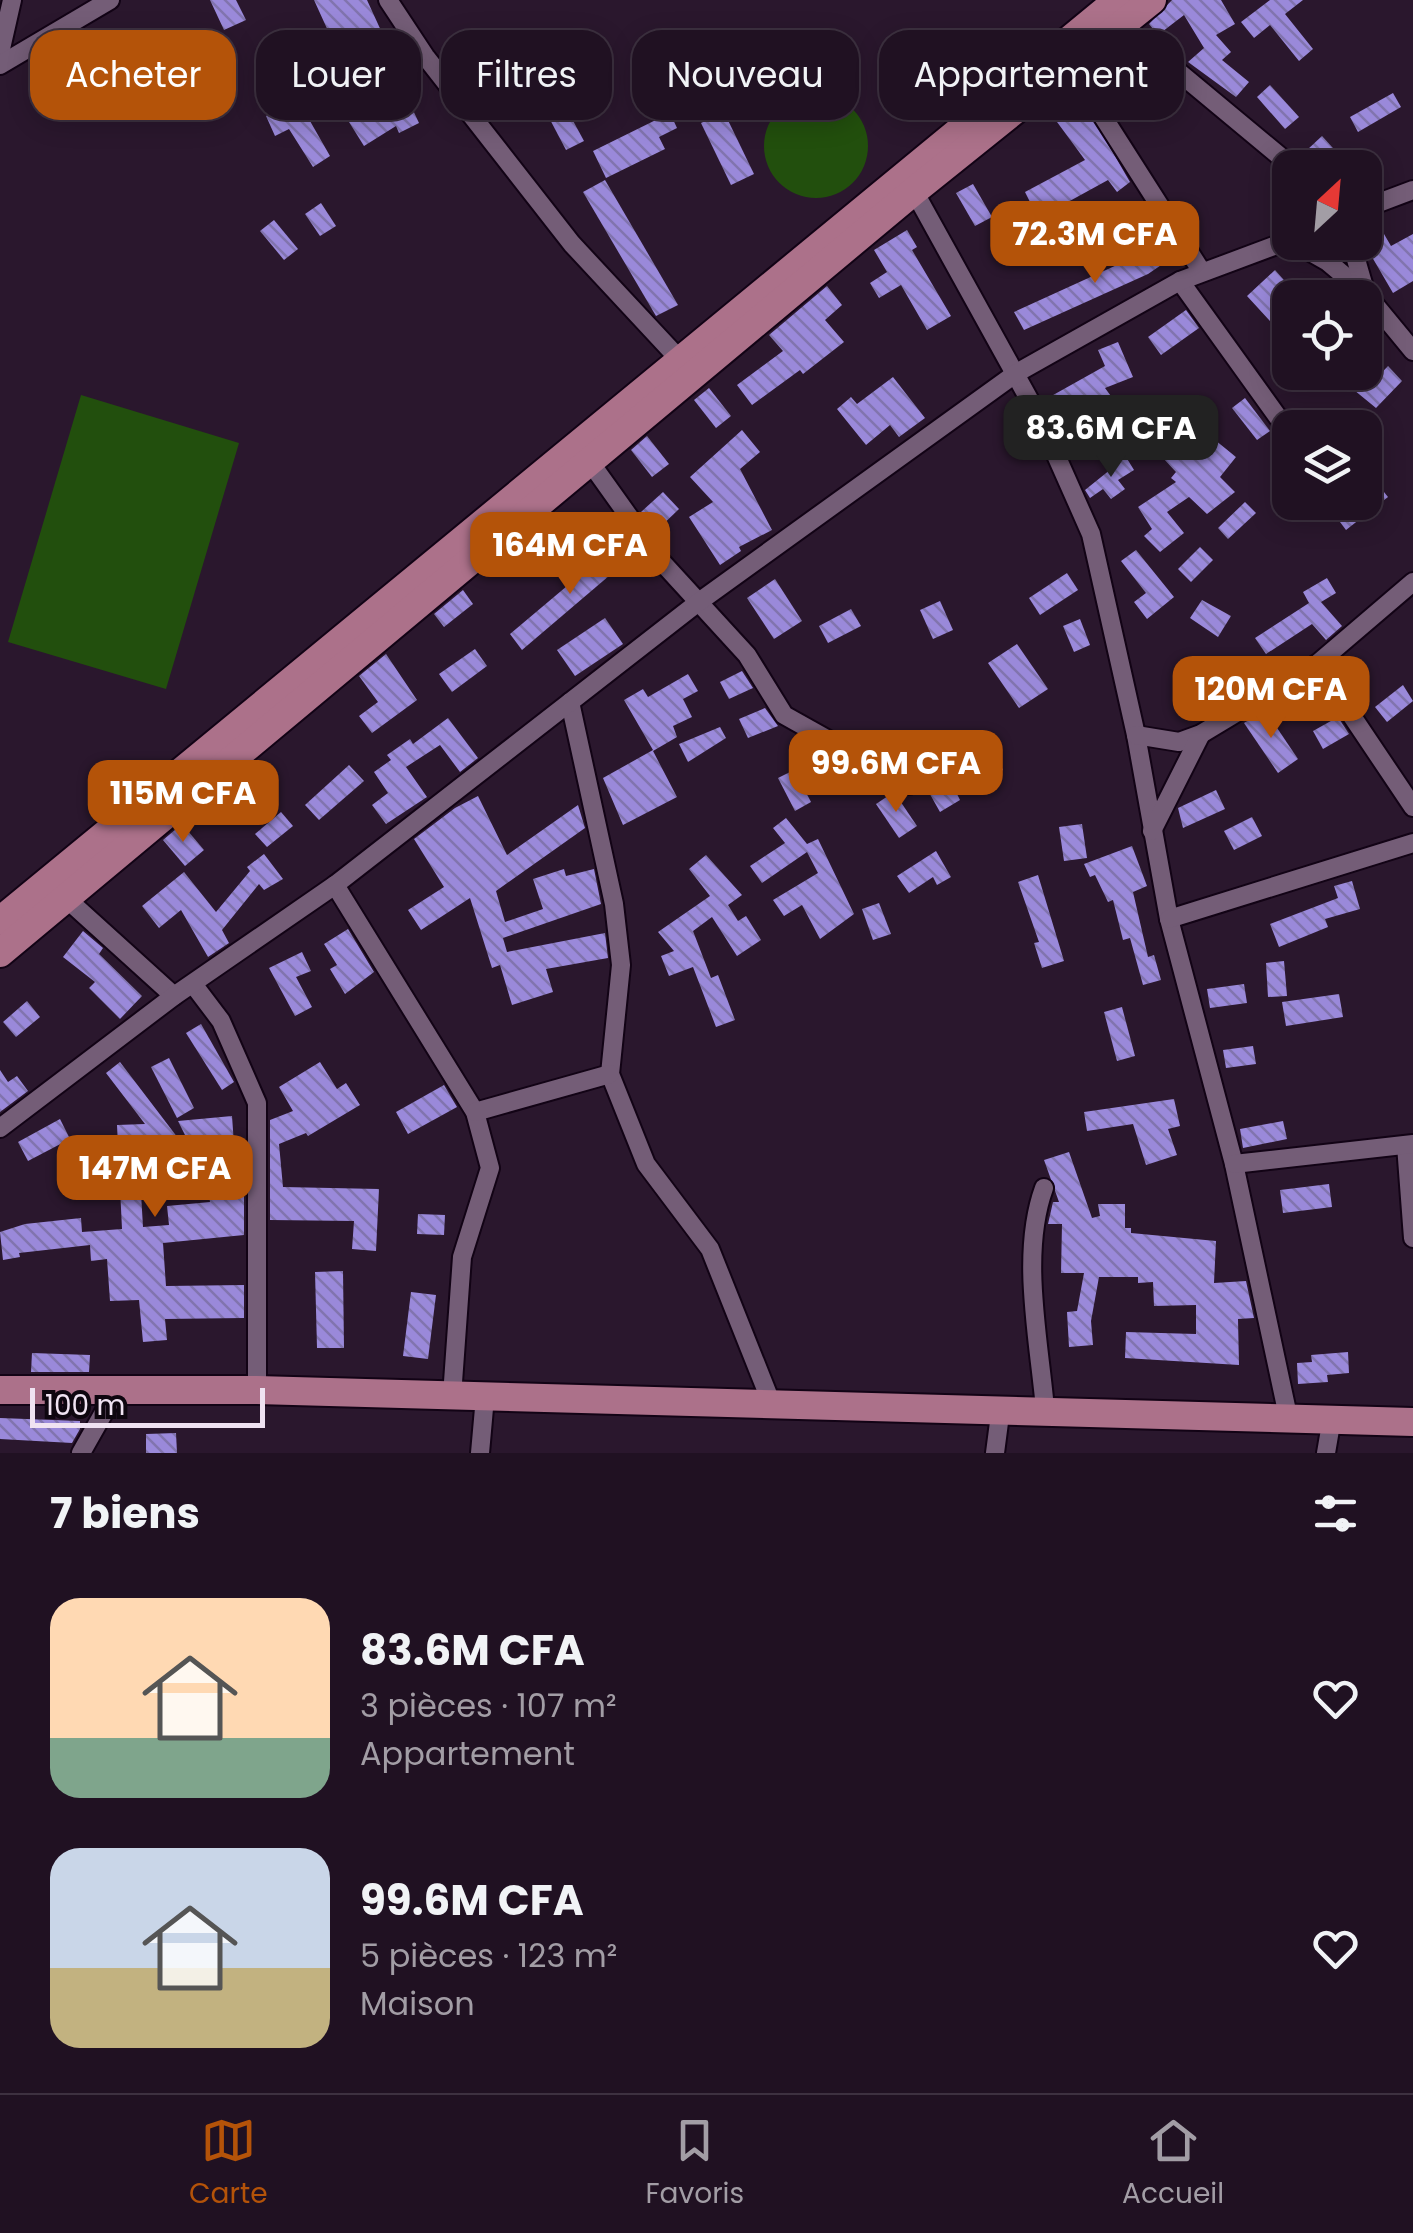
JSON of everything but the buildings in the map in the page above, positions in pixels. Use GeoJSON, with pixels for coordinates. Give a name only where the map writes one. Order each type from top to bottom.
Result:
{"type":"FeatureCollection","features":[{"type":"Feature","properties":{"kind":"main road"},"geometry":{"type":"LineString","coordinates":[[0,921],[681,361],[1120,12],[1152,0]]}},
{"type":"Feature","properties":{"kind":"main road"},"geometry":{"type":"LineString","coordinates":[[0,954],[914,191],[1120,12]]}},
{"type":"Feature","properties":{"kind":"main road"},"geometry":{"type":"LineString","coordinates":[[0,1390],[257,1390],[1413,1422]]}},
{"type":"Feature","properties":{"kind":"street"},"geometry":{"type":"LineString","coordinates":[[0,54],[12,0]]}},
{"type":"Feature","properties":{"kind":"street"},"geometry":{"type":"LineString","coordinates":[[0,66],[110,0]]}},
{"type":"Feature","properties":{"kind":"street"},"geometry":{"type":"LineString","coordinates":[[388,0],[425,56],[572,244],[681,361]]}},
{"type":"Feature","properties":{"kind":"street"},"geometry":{"type":"LineString","coordinates":[[1120,12],[1274,150]]}},
{"type":"Feature","properties":{"kind":"street"},"geometry":{"type":"LineString","coordinates":[[1105,120],[1202,272]]}},
{"type":"Feature","properties":{"kind":"street"},"geometry":{"type":"LineString","coordinates":[[1382,202],[1413,190]]}},
{"type":"Feature","properties":{"kind":"street"},"geometry":{"type":"LineString","coordinates":[[914,191],[1015,374],[1091,534],[1136,735],[1169,919],[1234,1164],[1288,1416]]}},
{"type":"Feature","properties":{"kind":"street"},"geometry":{"type":"LineString","coordinates":[[0,1128],[174,996],[336,885],[696,604],[1015,374],[1180,281],[1272,248]]}},
{"type":"Feature","properties":{"kind":"street"},"geometry":{"type":"LineString","coordinates":[[1324,260],[1349,280]]}},
{"type":"Feature","properties":{"kind":"street"},"geometry":{"type":"LineString","coordinates":[[1180,281],[1273,410]]}},
{"type":"Feature","properties":{"kind":"street"},"geometry":{"type":"LineString","coordinates":[[1382,313],[1413,351]]}},
{"type":"Feature","properties":{"kind":"street"},"geometry":{"type":"LineString","coordinates":[[590,462],[696,604],[747,655],[784,715],[909,785]]}},
{"type":"Feature","properties":{"kind":"street"},"geometry":{"type":"LineString","coordinates":[[1136,735],[1179,742],[1201,734],[1317,664],[1413,582]]}},
{"type":"Feature","properties":{"kind":"street"},"geometry":{"type":"LineString","coordinates":[[1317,664],[1413,808]]}},
{"type":"Feature","properties":{"kind":"street"},"geometry":{"type":"LineString","coordinates":[[570,702],[614,904],[621,965],[610,1074],[646,1164],[710,1249],[771,1402]]}},
{"type":"Feature","properties":{"kind":"street"},"geometry":{"type":"LineString","coordinates":[[1152,831],[1201,734]]}},
{"type":"Feature","properties":{"kind":"street"},"geometry":{"type":"LineString","coordinates":[[1169,919],[1413,843]]}},
{"type":"Feature","properties":{"kind":"street"},"geometry":{"type":"LineString","coordinates":[[336,885],[475,1112],[490,1173],[469,1224],[462,1257],[452,1396]]}},
{"type":"Feature","properties":{"kind":"street"},"geometry":{"type":"LineString","coordinates":[[68,900],[174,996]]}},
{"type":"Feature","properties":{"kind":"street"},"geometry":{"type":"LineString","coordinates":[[193,984],[221,1020],[257,1104],[257,1390]]}},
{"type":"Feature","properties":{"kind":"street"},"geometry":{"type":"LineString","coordinates":[[475,1112],[610,1074]]}},
{"type":"Feature","properties":{"kind":"street"},"geometry":{"type":"LineString","coordinates":[[1234,1164],[1409,1145],[1413,1238]]}},
{"type":"Feature","properties":{"kind":"street"},"geometry":{"type":"LineString","coordinates":[[1044,1188],[1034,1226],[1034,1264],[1044,1409]]}},
{"type":"Feature","properties":{"kind":"street"},"geometry":{"type":"LineString","coordinates":[[81,1453],[116,1391]]}},
{"type":"Feature","properties":{"kind":"street"},"geometry":{"type":"LineString","coordinates":[[480,1453],[485,1397]]}},
{"type":"Feature","properties":{"kind":"street"},"geometry":{"type":"LineString","coordinates":[[995,1453],[1001,1408]]}},
{"type":"Feature","properties":{"kind":"street"},"geometry":{"type":"LineString","coordinates":[[1326,1453],[1332,1418]]}},
{"type":"Feature","properties":{"kind":"green space"},"geometry":{"type":"Polygon","coordinates":[[[859,117],[867,136],[867,156],[859,175],[845,189],[826,197],[806,197],[787,189],[773,175],[765,156],[765,136],[771,120],[859,117]]]}},
{"type":"Feature","properties":{"kind":"green space"},"geometry":{"type":"Polygon","coordinates":[[[81,395],[239,443],[166,689],[8,642],[81,395]]]}}]}
